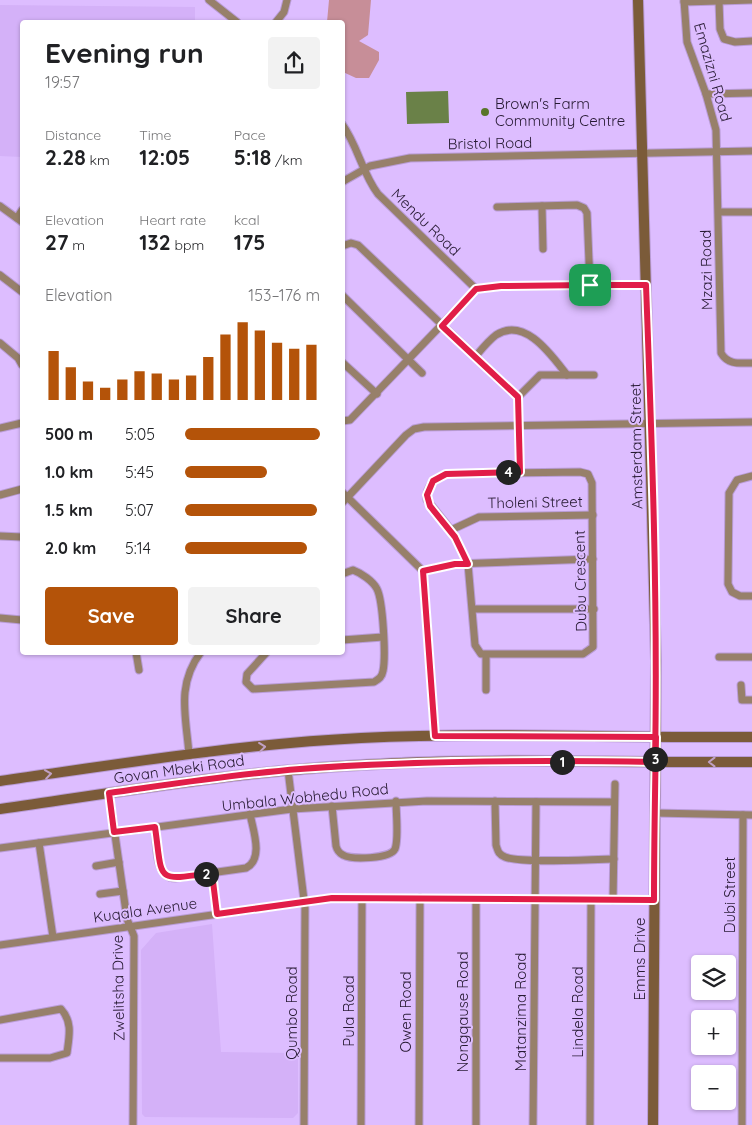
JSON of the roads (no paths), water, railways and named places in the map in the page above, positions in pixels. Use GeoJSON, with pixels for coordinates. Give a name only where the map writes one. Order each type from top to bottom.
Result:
{"type":"FeatureCollection","features":[{"type":"Feature","properties":{"kind":"main road","name":"Amsterdam Street"},"geometry":{"type":"LineString","coordinates":[[638,0],[651,424],[655,762]]}},
{"type":"Feature","properties":{"kind":"main road","name":"Govan Mbeki Road"},"geometry":{"type":"LineString","coordinates":[[0,781],[189,754],[328,740],[435,736],[752,737]]}},
{"type":"Feature","properties":{"kind":"main road","name":"Govan Mbeki Road"},"geometry":{"type":"LineString","coordinates":[[0,809],[288,770],[431,762],[752,762]]}},
{"type":"Feature","properties":{"kind":"main road","name":"Emms Drive"},"geometry":{"type":"LineString","coordinates":[[653,1125],[655,762]]}},
{"type":"Feature","properties":{"kind":"street"},"geometry":{"type":"LineString","coordinates":[[209,0],[218,5],[235,20]]}},
{"type":"Feature","properties":{"kind":"street"},"geometry":{"type":"LineString","coordinates":[[278,20],[284,12],[287,0]]}},
{"type":"Feature","properties":{"kind":"street"},"geometry":{"type":"LineString","coordinates":[[684,1],[752,0]]}},
{"type":"Feature","properties":{"kind":"street","name":"Emazizni Road"},"geometry":{"type":"LineString","coordinates":[[684,1],[687,42],[714,122],[717,152]]}},
{"type":"Feature","properties":{"kind":"street"},"geometry":{"type":"LineString","coordinates":[[719,1],[720,29],[724,39],[734,42],[752,41]]}},
{"type":"Feature","properties":{"kind":"street"},"geometry":{"type":"LineString","coordinates":[[706,94],[752,93]]}},
{"type":"Feature","properties":{"kind":"street","name":"Mendu Road"},"geometry":{"type":"LineString","coordinates":[[345,129],[354,144],[370,183],[384,202],[476,289]]}},
{"type":"Feature","properties":{"kind":"street","name":"Bristol Road"},"geometry":{"type":"LineString","coordinates":[[345,180],[363,169],[410,158],[752,151]]}},
{"type":"Feature","properties":{"kind":"street","name":"Mzazi Road"},"geometry":{"type":"LineString","coordinates":[[717,152],[721,353],[725,360],[734,363],[752,363]]}},
{"type":"Feature","properties":{"kind":"street"},"geometry":{"type":"LineString","coordinates":[[497,207],[577,205],[584,208],[587,213],[590,285]]}},
{"type":"Feature","properties":{"kind":"street"},"geometry":{"type":"LineString","coordinates":[[0,206],[20,220]]}},
{"type":"Feature","properties":{"kind":"street"},"geometry":{"type":"LineString","coordinates":[[542,206],[543,249]]}},
{"type":"Feature","properties":{"kind":"street"},"geometry":{"type":"LineString","coordinates":[[719,212],[752,212]]}},
{"type":"Feature","properties":{"kind":"street"},"geometry":{"type":"LineString","coordinates":[[345,245],[351,243],[358,245],[518,397],[520,472]]}},
{"type":"Feature","properties":{"kind":"street"},"geometry":{"type":"LineString","coordinates":[[0,275],[20,290]]}},
{"type":"Feature","properties":{"kind":"street"},"geometry":{"type":"LineString","coordinates":[[345,421],[350,420],[377,394],[476,289],[501,286],[646,285]]}},
{"type":"Feature","properties":{"kind":"street"},"geometry":{"type":"LineString","coordinates":[[345,298],[422,373]]}},
{"type":"Feature","properties":{"kind":"street"},"geometry":{"type":"LineString","coordinates":[[474,357],[499,334],[512,332],[526,333],[537,341],[567,374]]}},
{"type":"Feature","properties":{"kind":"street"},"geometry":{"type":"LineString","coordinates":[[0,344],[20,362]]}},
{"type":"Feature","properties":{"kind":"street"},"geometry":{"type":"LineString","coordinates":[[345,365],[377,394]]}},
{"type":"Feature","properties":{"kind":"street"},"geometry":{"type":"LineString","coordinates":[[518,397],[540,375],[594,375]]}},
{"type":"Feature","properties":{"kind":"street"},"geometry":{"type":"LineString","coordinates":[[435,736],[423,571],[345,494],[414,429],[752,422]]}},
{"type":"Feature","properties":{"kind":"street"},"geometry":{"type":"LineString","coordinates":[[0,428],[20,423]]}},
{"type":"Feature","properties":{"kind":"street","name":"Dubu Crescent"},"geometry":{"type":"LineString","coordinates":[[580,472],[588,474],[592,483],[593,515],[593,648],[587,654],[486,656],[476,650],[468,564],[451,530],[427,500],[427,495],[433,481],[446,474],[580,472]]}},
{"type":"Feature","properties":{"kind":"street"},"geometry":{"type":"LineString","coordinates":[[752,476],[737,480],[729,493],[728,584],[732,592],[740,596],[752,596]]}},
{"type":"Feature","properties":{"kind":"street"},"geometry":{"type":"LineString","coordinates":[[0,495],[20,490]]}},
{"type":"Feature","properties":{"kind":"street","name":"Tholeni Street"},"geometry":{"type":"LineString","coordinates":[[451,530],[479,517],[593,515]]}},
{"type":"Feature","properties":{"kind":"street"},"geometry":{"type":"LineString","coordinates":[[0,536],[20,536]]}},
{"type":"Feature","properties":{"kind":"street"},"geometry":{"type":"LineString","coordinates":[[423,571],[455,564],[594,559]]}},
{"type":"Feature","properties":{"kind":"street"},"geometry":{"type":"LineString","coordinates":[[264,655],[247,674],[246,682],[253,689],[374,682],[380,678],[383,671],[383,637],[381,604],[376,587],[360,572],[353,570],[345,573]]}},
{"type":"Feature","properties":{"kind":"street"},"geometry":{"type":"LineString","coordinates":[[473,609],[594,609]]}},
{"type":"Feature","properties":{"kind":"street"},"geometry":{"type":"LineString","coordinates":[[0,618],[20,620]]}},
{"type":"Feature","properties":{"kind":"street"},"geometry":{"type":"LineString","coordinates":[[345,640],[383,637]]}},
{"type":"Feature","properties":{"kind":"street"},"geometry":{"type":"LineString","coordinates":[[136,655],[139,670]]}},
{"type":"Feature","properties":{"kind":"street"},"geometry":{"type":"LineString","coordinates":[[189,754],[184,692],[187,674],[199,655]]}},
{"type":"Feature","properties":{"kind":"street","name":"Dubu Crescent"},"geometry":{"type":"LineString","coordinates":[[486,656],[486,690]]}},
{"type":"Feature","properties":{"kind":"street"},"geometry":{"type":"LineString","coordinates":[[719,657],[752,657]]}},
{"type":"Feature","properties":{"kind":"street"},"geometry":{"type":"LineString","coordinates":[[742,685],[742,700],[752,700]]}},
{"type":"Feature","properties":{"kind":"street","name":"Qumbo Road"},"geometry":{"type":"LineString","coordinates":[[288,770],[304,901],[304,1125]]}},
{"type":"Feature","properties":{"kind":"street"},"geometry":{"type":"LineString","coordinates":[[613,900],[615,784]]}},
{"type":"Feature","properties":{"kind":"street","name":"Zwelitsha Drive"},"geometry":{"type":"LineString","coordinates":[[109,793],[127,919],[134,936],[133,1125]]}},
{"type":"Feature","properties":{"kind":"street"},"geometry":{"type":"LineString","coordinates":[[496,801],[498,852],[507,858],[614,859]]}},
{"type":"Feature","properties":{"kind":"street"},"geometry":{"type":"LineString","coordinates":[[332,806],[338,851],[346,856],[384,857],[390,855],[395,848],[396,802]]}},
{"type":"Feature","properties":{"kind":"street","name":"Umbala Wobhedu Road"},"geometry":{"type":"LineString","coordinates":[[0,848],[250,814],[332,806],[396,802],[614,802]]}},
{"type":"Feature","properties":{"kind":"street","name":"Matanzima Road"},"geometry":{"type":"LineString","coordinates":[[533,1125],[536,802]]}},
{"type":"Feature","properties":{"kind":"street"},"geometry":{"type":"LineString","coordinates":[[654,813],[752,815]]}},
{"type":"Feature","properties":{"kind":"street"},"geometry":{"type":"LineString","coordinates":[[155,827],[163,874],[175,878],[212,873],[246,868],[253,863],[257,855],[250,814]]}},
{"type":"Feature","properties":{"kind":"street","name":"Dubi Street"},"geometry":{"type":"LineString","coordinates":[[742,1125],[744,815]]}},
{"type":"Feature","properties":{"kind":"street"},"geometry":{"type":"LineString","coordinates":[[39,842],[53,937]]}},
{"type":"Feature","properties":{"kind":"street"},"geometry":{"type":"LineString","coordinates":[[96,866],[119,862]]}},
{"type":"Feature","properties":{"kind":"street"},"geometry":{"type":"LineString","coordinates":[[212,873],[217,914]]}},
{"type":"Feature","properties":{"kind":"street"},"geometry":{"type":"LineString","coordinates":[[100,894],[123,890]]}},
{"type":"Feature","properties":{"kind":"street","name":"Kuqala Avenue"},"geometry":{"type":"LineString","coordinates":[[0,945],[332,898],[654,900]]}},
{"type":"Feature","properties":{"kind":"street","name":"Pula Road"},"geometry":{"type":"LineString","coordinates":[[361,1125],[362,898]]}},
{"type":"Feature","properties":{"kind":"street","name":"Owen Road"},"geometry":{"type":"LineString","coordinates":[[419,1125],[420,898]]}},
{"type":"Feature","properties":{"kind":"street","name":"Nongqause Road"},"geometry":{"type":"LineString","coordinates":[[476,899],[476,1125]]}},
{"type":"Feature","properties":{"kind":"street","name":"Lindela Road"},"geometry":{"type":"LineString","coordinates":[[590,1125],[591,900]]}},
{"type":"Feature","properties":{"kind":"street"},"geometry":{"type":"LineString","coordinates":[[0,1020],[61,1010],[68,1019],[69,1029],[67,1053],[50,1058],[0,1058]]}},
{"type":"Feature","properties":{"kind":"place","name":"Brown's Farm Community Centre"},"geometry":{"type":"Point","coordinates":[485,112]}}]}
